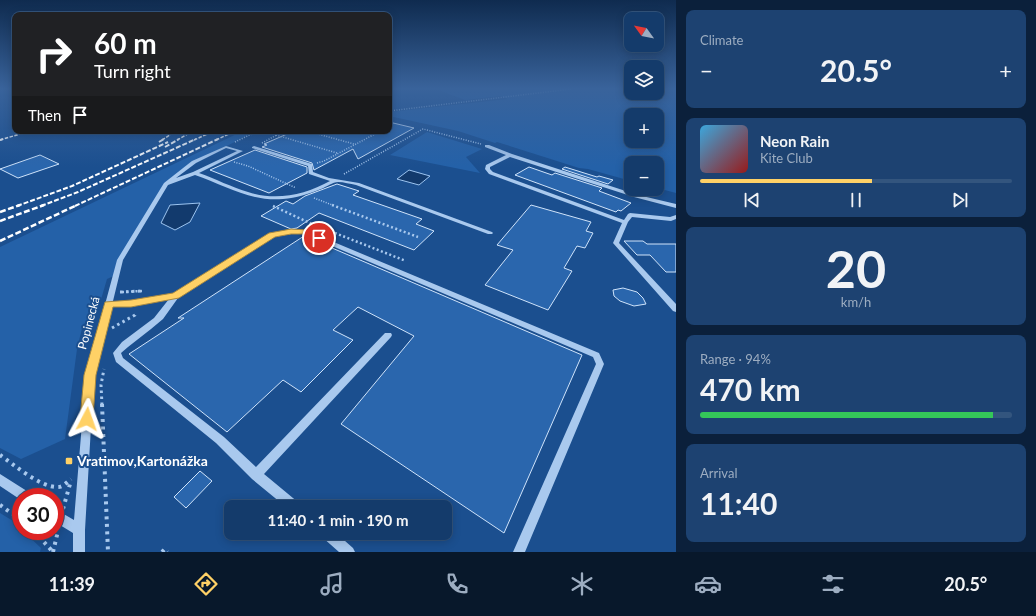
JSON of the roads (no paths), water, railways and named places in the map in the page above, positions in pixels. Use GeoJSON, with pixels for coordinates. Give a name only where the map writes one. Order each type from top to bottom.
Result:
{"type":"FeatureCollection","features":[{"type":"Feature","properties":{"kind":"street"},"geometry":{"type":"LineString","coordinates":[[487,146],[510,155],[636,196],[676,206]]}},
{"type":"Feature","properties":{"kind":"street","name":"Popinecká"},"geometry":{"type":"LineString","coordinates":[[79,552],[79,530],[90,375],[120,260],[166,184],[194,162],[226,147],[241,151],[195,173]]}},
{"type":"Feature","properties":{"kind":"street"},"geometry":{"type":"LineString","coordinates":[[254,147],[310,165],[311,173],[328,179],[357,184],[490,233]]}},
{"type":"Feature","properties":{"kind":"street"},"geometry":{"type":"LineString","coordinates":[[510,155],[488,166],[487,169],[492,173],[625,222]]}},
{"type":"Feature","properties":{"kind":"street"},"geometry":{"type":"LineString","coordinates":[[166,184],[195,173],[250,194],[266,198],[305,193],[337,180]]}},
{"type":"Feature","properties":{"kind":"street"},"geometry":{"type":"LineString","coordinates":[[676,218],[671,219],[630,215],[625,222],[616,244],[676,309]]}},
{"type":"Feature","properties":{"kind":"street"},"geometry":{"type":"LineString","coordinates":[[108,304],[143,302],[175,296],[272,235],[291,232],[305,232],[596,356],[600,364],[519,552]]}},
{"type":"Feature","properties":{"kind":"street"},"geometry":{"type":"LineString","coordinates":[[175,296],[166,311],[153,323],[123,344],[117,353],[119,360],[220,440],[256,475],[286,500]]}},
{"type":"Feature","properties":{"kind":"street"},"geometry":{"type":"LineString","coordinates":[[256,475],[388,335]]}},
{"type":"Feature","properties":{"kind":"street"},"geometry":{"type":"LineString","coordinates":[[0,479],[13,488]]}},
{"type":"Feature","properties":{"kind":"street"},"geometry":{"type":"LineString","coordinates":[[64,521],[79,530]]}},
{"type":"Feature","properties":{"kind":"street"},"geometry":{"type":"LineString","coordinates":[[334,540],[349,552]]}},
{"type":"Feature","properties":{"kind":"railway"},"geometry":{"type":"LineString","coordinates":[[3,139],[0,140],[20,134]]}},
{"type":"Feature","properties":{"kind":"railway"},"geometry":{"type":"LineString","coordinates":[[162,140],[171,134]]}},
{"type":"Feature","properties":{"kind":"railway"},"geometry":{"type":"LineString","coordinates":[[177,140],[188,134]]}},
{"type":"Feature","properties":{"kind":"railway"},"geometry":{"type":"LineString","coordinates":[[194,140],[207,134]]}},
{"type":"Feature","properties":{"kind":"railway"},"geometry":{"type":"LineString","coordinates":[[216,140],[229,134]]}},
{"type":"Feature","properties":{"kind":"railway"},"geometry":{"type":"LineString","coordinates":[[159,142],[164,139]]}},
{"type":"Feature","properties":{"kind":"railway"},"geometry":{"type":"LineString","coordinates":[[165,147],[179,139]]}},
{"type":"Feature","properties":{"kind":"railway"},"geometry":{"type":"LineString","coordinates":[[41,206],[78,192],[196,139]]}},
{"type":"Feature","properties":{"kind":"railway"},"geometry":{"type":"LineString","coordinates":[[75,206],[218,139]]}},
{"type":"Feature","properties":{"kind":"railway"},"geometry":{"type":"LineString","coordinates":[[17,206],[72,186],[168,142]]}},
{"type":"Feature","properties":{"kind":"railway"},"geometry":{"type":"LineString","coordinates":[[0,212],[20,205]]}},
{"type":"Feature","properties":{"kind":"railway"},"geometry":{"type":"LineString","coordinates":[[0,221],[44,205]]}},
{"type":"Feature","properties":{"kind":"railway"},"geometry":{"type":"LineString","coordinates":[[0,241],[77,205]]}},
{"type":"Feature","properties":{"kind":"place","name":"Vratimov,Kartonážka"},"geometry":{"type":"Point","coordinates":[69,461]}}]}
